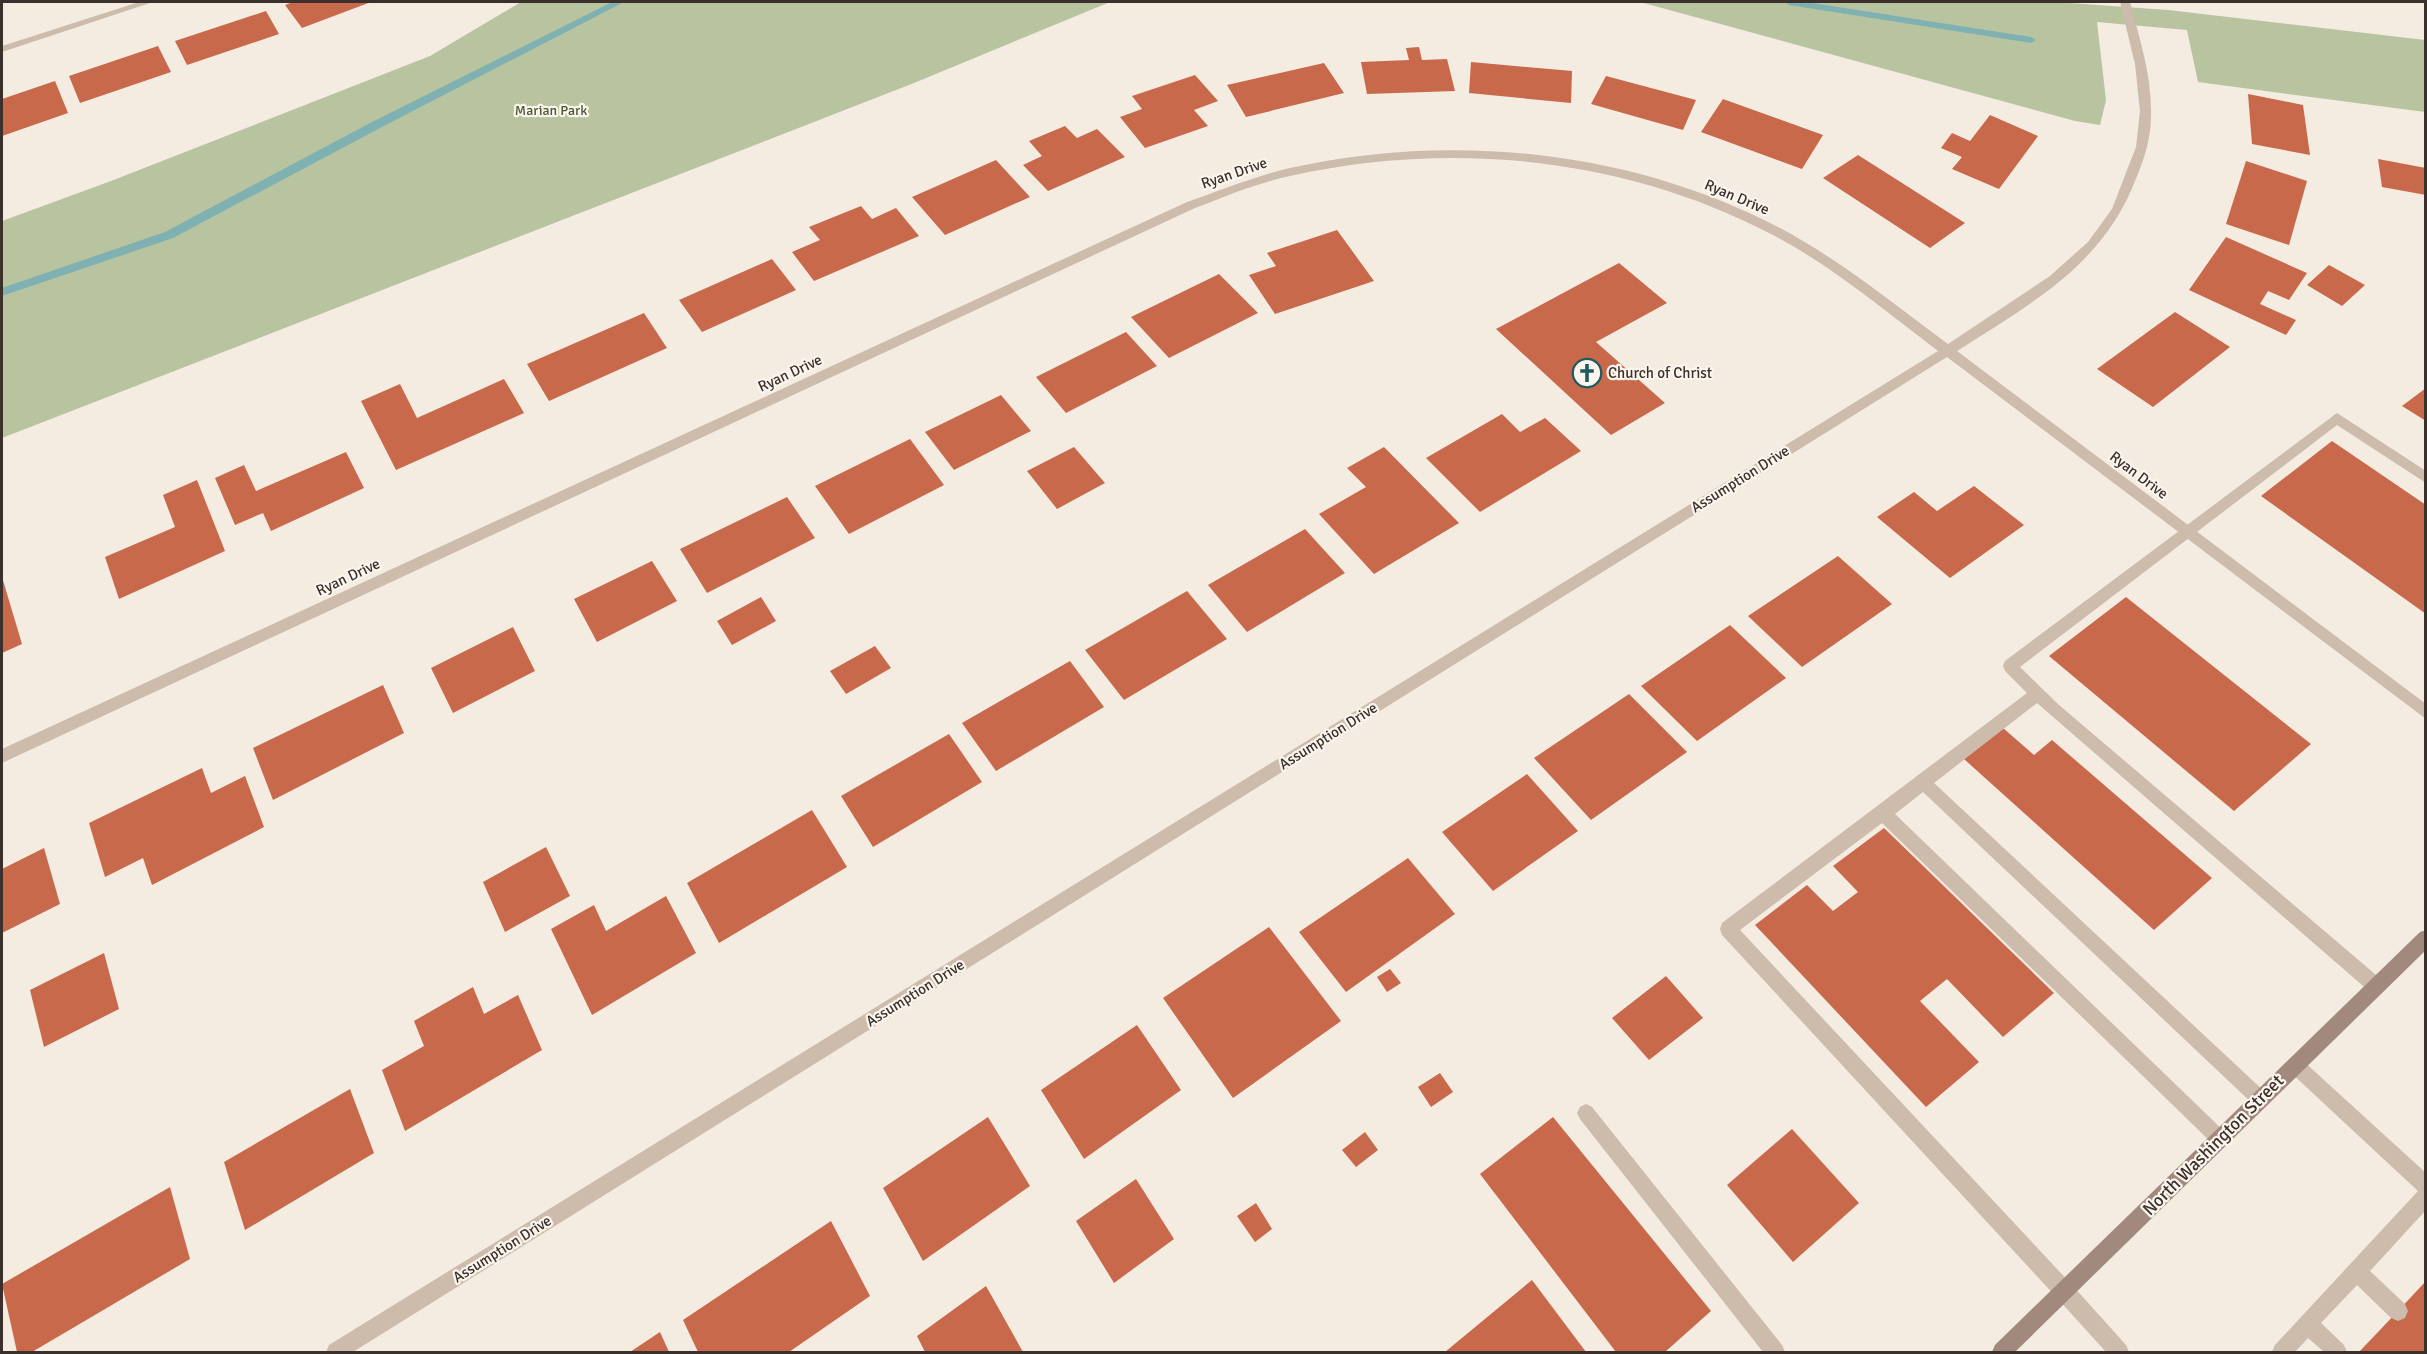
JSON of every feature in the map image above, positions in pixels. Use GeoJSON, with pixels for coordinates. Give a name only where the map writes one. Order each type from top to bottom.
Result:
{"type":"FeatureCollection","features":[{"type":"Feature","properties":{"kind":"main road","name":"North Washington Street"},"geometry":{"type":"LineString","coordinates":[[2002,1353],[2426,938]]}},
{"type":"Feature","properties":{"kind":"street"},"geometry":{"type":"LineString","coordinates":[[2,49],[148,2]]}},
{"type":"Feature","properties":{"kind":"street","name":"Assumption Drive"},"geometry":{"type":"LineString","coordinates":[[336,1353],[2020,304],[2083,253],[2109,224],[2126,192],[2138,162],[2145,128],[2145,93],[2140,61],[2125,2]]}},
{"type":"Feature","properties":{"kind":"street","name":"Ryan Drive"},"geometry":{"type":"LineString","coordinates":[[2,756],[1191,206],[1238,187],[1290,172],[1401,154],[1449,152],[1501,154],[1550,160],[1659,185],[1719,206],[1774,231],[1826,262],[1947,351],[2426,713]]}},
{"type":"Feature","properties":{"kind":"street"},"geometry":{"type":"LineString","coordinates":[[2376,986],[2037,694],[2010,666],[2337,418],[2426,478]]}},
{"type":"Feature","properties":{"kind":"street"},"geometry":{"type":"LineString","coordinates":[[2037,694],[1728,929],[2119,1353]]}},
{"type":"Feature","properties":{"kind":"street"},"geometry":{"type":"LineString","coordinates":[[1923,782],[2260,1099]]}},
{"type":"Feature","properties":{"kind":"street"},"geometry":{"type":"LineString","coordinates":[[1883,813],[2220,1139]]}},
{"type":"Feature","properties":{"kind":"street"},"geometry":{"type":"LineString","coordinates":[[2295,1065],[2426,1186]]}},
{"type":"Feature","properties":{"kind":"street"},"geometry":{"type":"LineString","coordinates":[[1586,1113],[1775,1353]]}},
{"type":"Feature","properties":{"kind":"street"},"geometry":{"type":"LineString","coordinates":[[2282,1353],[2426,1196]]}},
{"type":"Feature","properties":{"kind":"street"},"geometry":{"type":"LineString","coordinates":[[2356,1271],[2398,1311]]}},
{"type":"Feature","properties":{"kind":"street"},"geometry":{"type":"LineString","coordinates":[[2308,1324],[2337,1353]]}},
{"type":"Feature","properties":{"kind":"green space","name":"Marian Park"},"geometry":{"type":"Polygon","coordinates":[[[521,2],[1110,2],[914,83],[2,438],[2,221],[111,181],[430,56],[521,2]]]}},
{"type":"Feature","properties":{"kind":"green space"},"geometry":{"type":"Polygon","coordinates":[[[1640,2],[2055,2],[2168,10],[2425,40],[2425,112],[2198,82],[2187,30],[2097,22],[2106,100],[2100,125],[2075,121],[1640,2]]]}},
{"type":"Feature","properties":{"kind":"building"},"geometry":{"type":"Polygon","coordinates":[[[293,2],[371,2],[302,28],[285,5],[293,2]]]}},
{"type":"Feature","properties":{"kind":"building"},"geometry":{"type":"Polygon","coordinates":[[[266,11],[279,34],[187,65],[175,41],[266,11]]]}},
{"type":"Feature","properties":{"kind":"building"},"geometry":{"type":"Polygon","coordinates":[[[158,46],[171,72],[80,103],[69,76],[158,46]]]}},
{"type":"Feature","properties":{"kind":"building"},"geometry":{"type":"Polygon","coordinates":[[[1419,47],[1422,60],[1447,59],[1455,91],[1367,94],[1361,62],[1409,60],[1406,48],[1419,47]]]}},
{"type":"Feature","properties":{"kind":"building"},"geometry":{"type":"Polygon","coordinates":[[[1471,62],[1572,71],[1571,103],[1469,93],[1471,62]]]}},
{"type":"Feature","properties":{"kind":"building"},"geometry":{"type":"Polygon","coordinates":[[[1324,63],[1344,93],[1246,117],[1227,85],[1324,63]]]}},
{"type":"Feature","properties":{"kind":"building"},"geometry":{"type":"Polygon","coordinates":[[[1195,75],[1218,101],[1194,110],[1208,126],[1145,148],[1120,117],[1142,109],[1132,96],[1195,75]]]}},
{"type":"Feature","properties":{"kind":"building"},"geometry":{"type":"Polygon","coordinates":[[[1606,76],[1696,100],[1683,130],[1591,104],[1606,76]]]}},
{"type":"Feature","properties":{"kind":"building"},"geometry":{"type":"Polygon","coordinates":[[[55,81],[68,113],[2,136],[2,99],[55,81]]]}},
{"type":"Feature","properties":{"kind":"building"},"geometry":{"type":"Polygon","coordinates":[[[2248,94],[2303,105],[2310,155],[2252,144],[2248,94]]]}},
{"type":"Feature","properties":{"kind":"building"},"geometry":{"type":"Polygon","coordinates":[[[1723,99],[1823,135],[1802,169],[1701,132],[1723,99]]]}},
{"type":"Feature","properties":{"kind":"building"},"geometry":{"type":"Polygon","coordinates":[[[1990,115],[2038,136],[1999,189],[1952,169],[1962,157],[1941,148],[1952,133],[1970,141],[1990,115]]]}},
{"type":"Feature","properties":{"kind":"building"},"geometry":{"type":"Polygon","coordinates":[[[1065,126],[1077,138],[1097,129],[1125,157],[1048,191],[1023,165],[1042,156],[1029,141],[1065,126]]]}},
{"type":"Feature","properties":{"kind":"building"},"geometry":{"type":"Polygon","coordinates":[[[1858,155],[1965,223],[1930,248],[1823,178],[1858,155]]]}},
{"type":"Feature","properties":{"kind":"building"},"geometry":{"type":"Polygon","coordinates":[[[2378,159],[2426,168],[2426,195],[2382,187],[2378,159]]]}},
{"type":"Feature","properties":{"kind":"building"},"geometry":{"type":"Polygon","coordinates":[[[996,160],[1030,197],[945,235],[912,197],[996,160]]]}},
{"type":"Feature","properties":{"kind":"building"},"geometry":{"type":"Polygon","coordinates":[[[2246,161],[2307,181],[2289,245],[2226,224],[2246,161]]]}},
{"type":"Feature","properties":{"kind":"building"},"geometry":{"type":"Polygon","coordinates":[[[861,206],[872,219],[896,208],[919,236],[814,281],[792,252],[820,240],[809,227],[861,206]]]}},
{"type":"Feature","properties":{"kind":"building"},"geometry":{"type":"Polygon","coordinates":[[[1337,230],[1374,281],[1275,314],[1249,275],[1276,266],[1267,253],[1337,230]]]}},
{"type":"Feature","properties":{"kind":"building"},"geometry":{"type":"Polygon","coordinates":[[[2226,237],[2307,273],[2289,300],[2268,291],[2260,304],[2296,320],[2286,335],[2189,290],[2226,237]]]}},
{"type":"Feature","properties":{"kind":"building"},"geometry":{"type":"Polygon","coordinates":[[[772,259],[796,290],[702,332],[679,300],[772,259]]]}},
{"type":"Feature","properties":{"kind":"building","name":"Church of Christ"},"geometry":{"type":"Polygon","coordinates":[[[1619,263],[1667,303],[1596,342],[1665,403],[1611,435],[1496,329],[1619,263]]]}},
{"type":"Feature","properties":{"kind":"building"},"geometry":{"type":"Polygon","coordinates":[[[2329,265],[2365,285],[2342,306],[2307,285],[2329,265]]]}},
{"type":"Feature","properties":{"kind":"building"},"geometry":{"type":"Polygon","coordinates":[[[1219,274],[1258,313],[1169,358],[1131,317],[1219,274]]]}},
{"type":"Feature","properties":{"kind":"building"},"geometry":{"type":"Polygon","coordinates":[[[2175,312],[2230,347],[2153,407],[2097,369],[2175,312]]]}},
{"type":"Feature","properties":{"kind":"building"},"geometry":{"type":"Polygon","coordinates":[[[644,313],[667,348],[549,401],[527,364],[644,313]]]}},
{"type":"Feature","properties":{"kind":"building"},"geometry":{"type":"Polygon","coordinates":[[[1126,332],[1157,366],[1066,413],[1036,377],[1126,332]]]}},
{"type":"Feature","properties":{"kind":"building"},"geometry":{"type":"Polygon","coordinates":[[[504,379],[524,413],[396,470],[361,401],[400,384],[417,418],[504,379]]]}},
{"type":"Feature","properties":{"kind":"building"},"geometry":{"type":"Polygon","coordinates":[[[2426,388],[2426,421],[2402,406],[2426,388]]]}},
{"type":"Feature","properties":{"kind":"building"},"geometry":{"type":"Polygon","coordinates":[[[1001,395],[1031,431],[954,470],[925,432],[1001,395]]]}},
{"type":"Feature","properties":{"kind":"building"},"geometry":{"type":"Polygon","coordinates":[[[1502,414],[1520,432],[1545,418],[1581,451],[1480,512],[1426,458],[1502,414]]]}},
{"type":"Feature","properties":{"kind":"building"},"geometry":{"type":"Polygon","coordinates":[[[910,439],[944,485],[849,534],[815,486],[910,439]]]}},
{"type":"Feature","properties":{"kind":"building"},"geometry":{"type":"Polygon","coordinates":[[[2332,441],[2426,505],[2426,614],[2261,496],[2332,441]]]}},
{"type":"Feature","properties":{"kind":"building"},"geometry":{"type":"Polygon","coordinates":[[[1074,447],[1105,483],[1057,509],[1027,471],[1074,447]]]}},
{"type":"Feature","properties":{"kind":"building"},"geometry":{"type":"Polygon","coordinates":[[[1384,447],[1459,523],[1374,574],[1319,514],[1366,487],[1347,468],[1384,447]]]}},
{"type":"Feature","properties":{"kind":"building"},"geometry":{"type":"Polygon","coordinates":[[[346,452],[364,488],[271,531],[263,513],[235,525],[215,478],[244,465],[256,491],[346,452]]]}},
{"type":"Feature","properties":{"kind":"building"},"geometry":{"type":"Polygon","coordinates":[[[197,480],[225,551],[119,599],[105,557],[175,527],[163,495],[197,480]]]}},
{"type":"Feature","properties":{"kind":"building"},"geometry":{"type":"Polygon","coordinates":[[[1974,486],[2024,525],[1950,578],[1877,517],[1914,492],[1937,511],[1974,486]]]}},
{"type":"Feature","properties":{"kind":"building"},"geometry":{"type":"Polygon","coordinates":[[[787,497],[815,538],[707,593],[680,549],[787,497]]]}},
{"type":"Feature","properties":{"kind":"building"},"geometry":{"type":"Polygon","coordinates":[[[1305,529],[1345,573],[1247,632],[1208,585],[1305,529]]]}},
{"type":"Feature","properties":{"kind":"building"},"geometry":{"type":"Polygon","coordinates":[[[1838,556],[1892,604],[1802,667],[1748,616],[1838,556]]]}},
{"type":"Feature","properties":{"kind":"building"},"geometry":{"type":"Polygon","coordinates":[[[652,561],[677,601],[597,642],[574,599],[652,561]]]}},
{"type":"Feature","properties":{"kind":"building"},"geometry":{"type":"Polygon","coordinates":[[[2,577],[22,644],[2,653],[2,577]]]}},
{"type":"Feature","properties":{"kind":"building"},"geometry":{"type":"Polygon","coordinates":[[[1187,591],[1227,639],[1124,700],[1085,650],[1187,591]]]}},
{"type":"Feature","properties":{"kind":"building"},"geometry":{"type":"Polygon","coordinates":[[[761,597],[776,621],[732,645],[717,621],[761,597]]]}},
{"type":"Feature","properties":{"kind":"building"},"geometry":{"type":"Polygon","coordinates":[[[2126,597],[2311,744],[2234,811],[2049,656],[2126,597]]]}},
{"type":"Feature","properties":{"kind":"building"},"geometry":{"type":"Polygon","coordinates":[[[1730,625],[1786,678],[1697,741],[1641,686],[1730,625]]]}},
{"type":"Feature","properties":{"kind":"building"},"geometry":{"type":"Polygon","coordinates":[[[513,627],[535,671],[453,713],[431,668],[513,627]]]}},
{"type":"Feature","properties":{"kind":"building"},"geometry":{"type":"Polygon","coordinates":[[[875,646],[891,668],[846,694],[830,671],[875,646]]]}},
{"type":"Feature","properties":{"kind":"building"},"geometry":{"type":"Polygon","coordinates":[[[1070,661],[1104,707],[996,771],[962,723],[1070,661]]]}},
{"type":"Feature","properties":{"kind":"building"},"geometry":{"type":"Polygon","coordinates":[[[383,685],[404,733],[273,800],[253,748],[383,685]]]}},
{"type":"Feature","properties":{"kind":"building"},"geometry":{"type":"Polygon","coordinates":[[[1629,694],[1687,752],[1591,820],[1534,758],[1629,694]]]}},
{"type":"Feature","properties":{"kind":"building"},"geometry":{"type":"Polygon","coordinates":[[[2003,728],[2034,755],[2052,740],[2212,878],[2154,930],[1964,759],[2003,728]]]}},
{"type":"Feature","properties":{"kind":"building"},"geometry":{"type":"Polygon","coordinates":[[[949,734],[982,782],[873,847],[841,796],[949,734]]]}},
{"type":"Feature","properties":{"kind":"building"},"geometry":{"type":"Polygon","coordinates":[[[202,768],[211,793],[245,776],[264,827],[152,885],[143,858],[105,877],[89,823],[202,768]]]}},
{"type":"Feature","properties":{"kind":"building"},"geometry":{"type":"Polygon","coordinates":[[[1527,774],[1578,831],[1493,891],[1442,832],[1527,774]]]}},
{"type":"Feature","properties":{"kind":"building"},"geometry":{"type":"Polygon","coordinates":[[[812,810],[847,867],[719,943],[687,883],[812,810]]]}},
{"type":"Feature","properties":{"kind":"building"},"geometry":{"type":"Polygon","coordinates":[[[1884,828],[2054,993],[2003,1037],[1947,979],[1920,1001],[1979,1062],[1926,1107],[1755,925],[1807,885],[1833,911],[1858,892],[1833,866],[1884,828]]]}},
{"type":"Feature","properties":{"kind":"building"},"geometry":{"type":"Polygon","coordinates":[[[546,847],[570,896],[505,932],[483,882],[546,847]]]}},
{"type":"Feature","properties":{"kind":"building"},"geometry":{"type":"Polygon","coordinates":[[[44,848],[60,904],[2,933],[2,869],[44,848]]]}},
{"type":"Feature","properties":{"kind":"building"},"geometry":{"type":"Polygon","coordinates":[[[1408,858],[1455,914],[1346,992],[1299,932],[1408,858]]]}},
{"type":"Feature","properties":{"kind":"building"},"geometry":{"type":"Polygon","coordinates":[[[666,896],[696,953],[592,1015],[551,929],[594,905],[606,931],[666,896]]]}},
{"type":"Feature","properties":{"kind":"building"},"geometry":{"type":"Polygon","coordinates":[[[1269,927],[1341,1021],[1233,1098],[1163,998],[1269,927]]]}},
{"type":"Feature","properties":{"kind":"building"},"geometry":{"type":"Polygon","coordinates":[[[104,953],[119,1009],[44,1047],[30,990],[104,953]]]}},
{"type":"Feature","properties":{"kind":"building"},"geometry":{"type":"Polygon","coordinates":[[[1390,969],[1401,983],[1387,992],[1377,977],[1390,969]]]}},
{"type":"Feature","properties":{"kind":"building"},"geometry":{"type":"Polygon","coordinates":[[[1666,976],[1703,1018],[1649,1060],[1612,1018],[1666,976]]]}},
{"type":"Feature","properties":{"kind":"building"},"geometry":{"type":"Polygon","coordinates":[[[473,987],[484,1014],[518,995],[542,1050],[405,1131],[382,1070],[424,1046],[414,1021],[473,987]]]}},
{"type":"Feature","properties":{"kind":"building"},"geometry":{"type":"Polygon","coordinates":[[[1137,1025],[1181,1090],[1084,1159],[1041,1090],[1137,1025]]]}},
{"type":"Feature","properties":{"kind":"building"},"geometry":{"type":"Polygon","coordinates":[[[1440,1073],[1453,1092],[1431,1107],[1418,1087],[1440,1073]]]}},
{"type":"Feature","properties":{"kind":"building"},"geometry":{"type":"Polygon","coordinates":[[[350,1089],[374,1153],[245,1230],[224,1162],[350,1089]]]}},
{"type":"Feature","properties":{"kind":"building"},"geometry":{"type":"Polygon","coordinates":[[[988,1117],[1030,1186],[923,1261],[883,1188],[988,1117]]]}},
{"type":"Feature","properties":{"kind":"building"},"geometry":{"type":"Polygon","coordinates":[[[1553,1117],[1711,1311],[1665,1352],[1616,1352],[1480,1174],[1553,1117]]]}},
{"type":"Feature","properties":{"kind":"building"},"geometry":{"type":"Polygon","coordinates":[[[1792,1129],[1859,1203],[1793,1262],[1727,1185],[1792,1129]]]}},
{"type":"Feature","properties":{"kind":"building"},"geometry":{"type":"Polygon","coordinates":[[[1365,1132],[1378,1150],[1356,1167],[1342,1150],[1365,1132]]]}},
{"type":"Feature","properties":{"kind":"building"},"geometry":{"type":"Polygon","coordinates":[[[1136,1179],[1174,1239],[1114,1283],[1076,1221],[1136,1179]]]}},
{"type":"Feature","properties":{"kind":"building"},"geometry":{"type":"Polygon","coordinates":[[[170,1187],[190,1259],[32,1352],[17,1352],[2,1284],[170,1187]]]}},
{"type":"Feature","properties":{"kind":"building"},"geometry":{"type":"Polygon","coordinates":[[[1256,1203],[1272,1229],[1255,1242],[1237,1216],[1256,1203]]]}},
{"type":"Feature","properties":{"kind":"building"},"geometry":{"type":"Polygon","coordinates":[[[831,1221],[870,1296],[789,1352],[698,1352],[683,1320],[831,1221]]]}},
{"type":"Feature","properties":{"kind":"building"},"geometry":{"type":"Polygon","coordinates":[[[1532,1280],[1586,1352],[1445,1352],[1532,1280]]]}},
{"type":"Feature","properties":{"kind":"building"},"geometry":{"type":"Polygon","coordinates":[[[2426,1281],[2426,1352],[2359,1352],[2398,1311],[2426,1281]]]}},
{"type":"Feature","properties":{"kind":"building"},"geometry":{"type":"Polygon","coordinates":[[[986,1286],[1023,1352],[925,1352],[917,1336],[986,1286]]]}},
{"type":"Feature","properties":{"kind":"building"},"geometry":{"type":"Polygon","coordinates":[[[660,1332],[669,1352],[630,1352],[660,1332]]]}},
{"type":"Feature","properties":{"kind":"waterway"},"geometry":{"type":"LineString","coordinates":[[2,292],[169,235],[374,126],[619,2]]}},
{"type":"Feature","properties":{"kind":"waterway"},"geometry":{"type":"LineString","coordinates":[[1789,2],[2031,40]]}},
{"type":"Feature","properties":{"kind":"place","name":"Church of Christ"},"geometry":{"type":"Point","coordinates":[1587,373]}}]}
